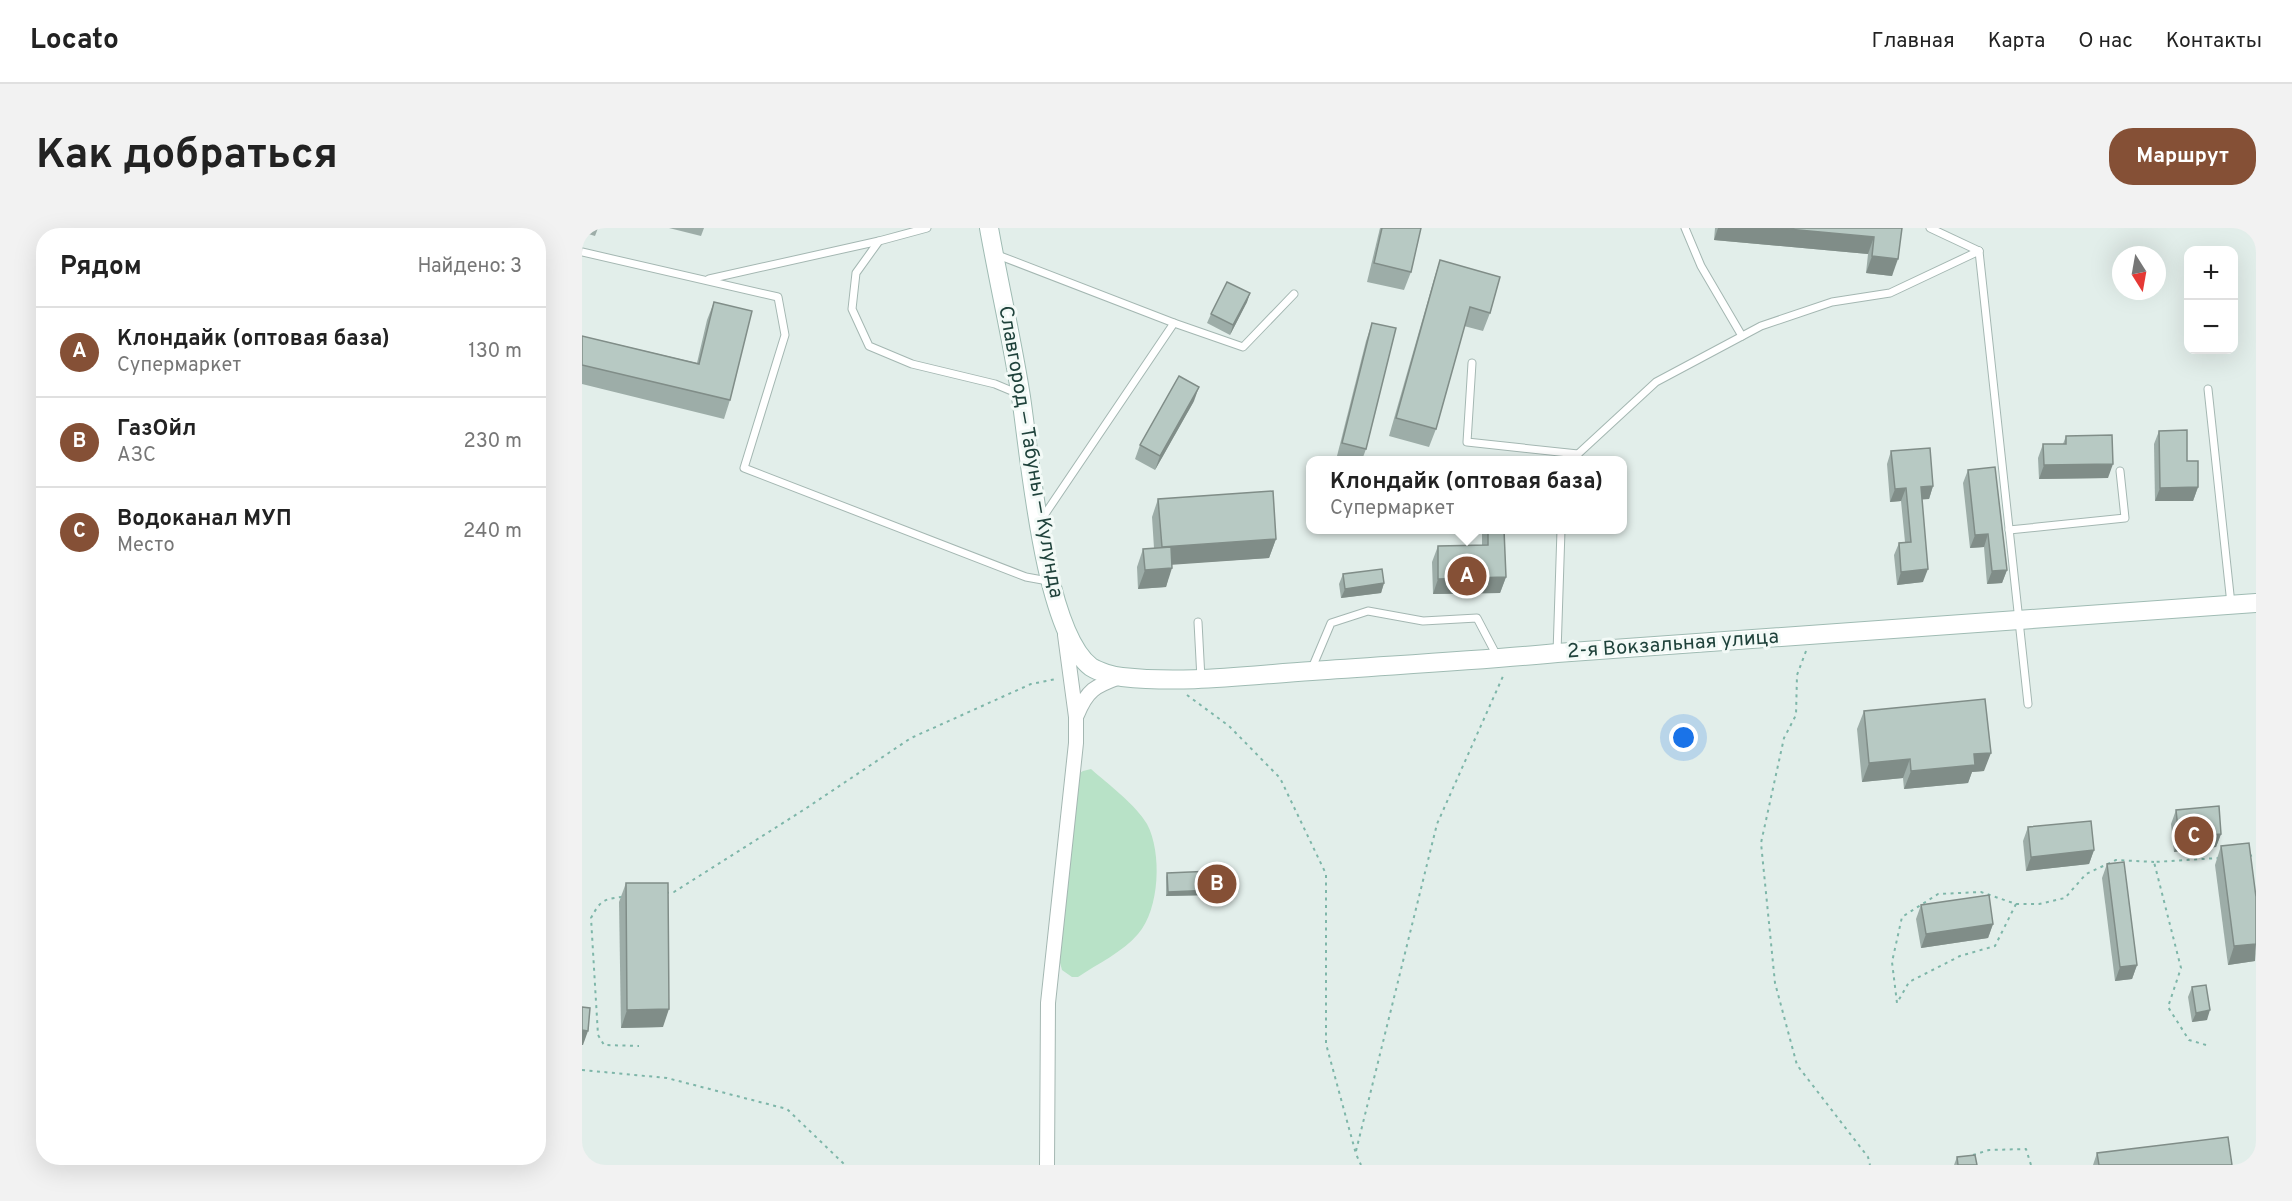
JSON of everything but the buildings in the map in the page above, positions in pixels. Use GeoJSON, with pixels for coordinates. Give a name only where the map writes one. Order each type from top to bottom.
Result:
{"type":"FeatureCollection","features":[{"type":"Feature","properties":{"kind":"main road","name":"Славгород — Табуны — Кулунда"},"geometry":{"type":"LineString","coordinates":[[989,228],[1020,394],[1050,581],[1064,627],[1077,650],[1091,667]]}},
{"type":"Feature","properties":{"kind":"main road","name":"2-я Вокзальная улица"},"geometry":{"type":"LineString","coordinates":[[1091,667],[1120,677],[1201,679],[2256,603]]}},
{"type":"Feature","properties":{"kind":"street"},"geometry":{"type":"LineString","coordinates":[[1047,1165],[1048,1003],[1076,743],[1076,717],[1064,627]]}},
{"type":"Feature","properties":{"kind":"street"},"geometry":{"type":"LineString","coordinates":[[1076,717],[1083,700],[1092,689],[1120,677]]}},
{"type":"Feature","properties":{"kind":"lane"},"geometry":{"type":"LineString","coordinates":[[705,280],[927,228]]}},
{"type":"Feature","properties":{"kind":"lane"},"geometry":{"type":"LineString","coordinates":[[1685,228],[1701,266],[1742,336]]}},
{"type":"Feature","properties":{"kind":"lane"},"geometry":{"type":"LineString","coordinates":[[1930,228],[1979,251]]}},
{"type":"Feature","properties":{"kind":"lane"},"geometry":{"type":"LineString","coordinates":[[879,241],[856,273],[852,309],[869,346],[912,364],[995,384],[1020,394]]}},
{"type":"Feature","properties":{"kind":"lane"},"geometry":{"type":"LineString","coordinates":[[1578,456],[1656,382],[1761,326],[1832,302],[1890,292],[1979,251]]}},
{"type":"Feature","properties":{"kind":"lane"},"geometry":{"type":"LineString","coordinates":[[1979,251],[2028,704]]}},
{"type":"Feature","properties":{"kind":"lane"},"geometry":{"type":"LineString","coordinates":[[582,252],[778,297],[785,335],[744,468],[1026,577],[1050,581]]}},
{"type":"Feature","properties":{"kind":"lane"},"geometry":{"type":"LineString","coordinates":[[994,254],[1174,323],[1243,346],[1294,294]]}},
{"type":"Feature","properties":{"kind":"lane"},"geometry":{"type":"LineString","coordinates":[[1039,522],[1174,323]]}},
{"type":"Feature","properties":{"kind":"lane"},"geometry":{"type":"LineString","coordinates":[[1472,363],[1467,442],[1570,456]]}},
{"type":"Feature","properties":{"kind":"lane"},"geometry":{"type":"LineString","coordinates":[[2208,389],[2231,604]]}},
{"type":"Feature","properties":{"kind":"lane"},"geometry":{"type":"LineString","coordinates":[[2009,530],[2125,518],[2120,471]]}},
{"type":"Feature","properties":{"kind":"lane"},"geometry":{"type":"LineString","coordinates":[[1557,653],[1561,534]]}},
{"type":"Feature","properties":{"kind":"lane"},"geometry":{"type":"LineString","coordinates":[[1311,671],[1331,623],[1368,611],[1423,621],[1477,618],[1505,658]]}},
{"type":"Feature","properties":{"kind":"lane"},"geometry":{"type":"LineString","coordinates":[[1198,622],[1201,679]]}},
{"type":"Feature","properties":{"kind":"path"},"geometry":{"type":"LineString","coordinates":[[1812,634],[1797,675],[1796,715],[1784,738],[1761,843],[1775,983],[1797,1065],[1868,1157],[1870,1165]]}},
{"type":"Feature","properties":{"kind":"path"},"geometry":{"type":"LineString","coordinates":[[1356,1154],[1437,824],[1505,658]]}},
{"type":"Feature","properties":{"kind":"path"},"geometry":{"type":"LineString","coordinates":[[663,893],[674,892],[806,809],[911,738],[1031,684],[1070,675]]}},
{"type":"Feature","properties":{"kind":"path"},"geometry":{"type":"LineString","coordinates":[[1185,694],[1229,726],[1280,778],[1326,874],[1326,1044],[1361,1165]]}},
{"type":"Feature","properties":{"kind":"path"},"geometry":{"type":"LineString","coordinates":[[2245,856],[2256,855]]}},
{"type":"Feature","properties":{"kind":"path"},"geometry":{"type":"LineString","coordinates":[[2016,904],[1995,946],[1960,956],[1909,982],[1897,1004],[1892,962],[1902,917],[1938,894],[1981,892],[2016,904],[2039,904],[2065,898],[2086,874],[2116,860],[2154,862],[2222,858]]}},
{"type":"Feature","properties":{"kind":"path"},"geometry":{"type":"LineString","coordinates":[[2154,862],[2181,968],[2168,1007],[2189,1040],[2206,1045]]}},
{"type":"Feature","properties":{"kind":"path"},"geometry":{"type":"LineString","coordinates":[[629,897],[606,899],[598,906],[591,918],[598,1035],[604,1045],[639,1046]]}},
{"type":"Feature","properties":{"kind":"path"},"geometry":{"type":"LineString","coordinates":[[582,1070],[667,1077],[788,1109],[845,1165]]}},
{"type":"Feature","properties":{"kind":"path"},"geometry":{"type":"LineString","coordinates":[[1970,1156],[1989,1150],[2026,1149],[2031,1165]]}},
{"type":"Feature","properties":{"kind":"green space"},"geometry":{"type":"Polygon","coordinates":[[[1091,769],[1129,802],[1147,824],[1155,849],[1156,880],[1151,910],[1138,934],[1110,957],[1078,977],[1072,977],[1062,970],[1059,959],[1078,774],[1091,769]]]}},
{"type":"Feature","properties":{"kind":"place","name":"Клондайк (оптовая база)"},"geometry":{"type":"Point","coordinates":[1467,576]}},
{"type":"Feature","properties":{"kind":"place","name":"Водоканал МУП"},"geometry":{"type":"Point","coordinates":[2194,836]}},
{"type":"Feature","properties":{"kind":"place","name":"ГазОйл"},"geometry":{"type":"Point","coordinates":[1217,884]}}]}
